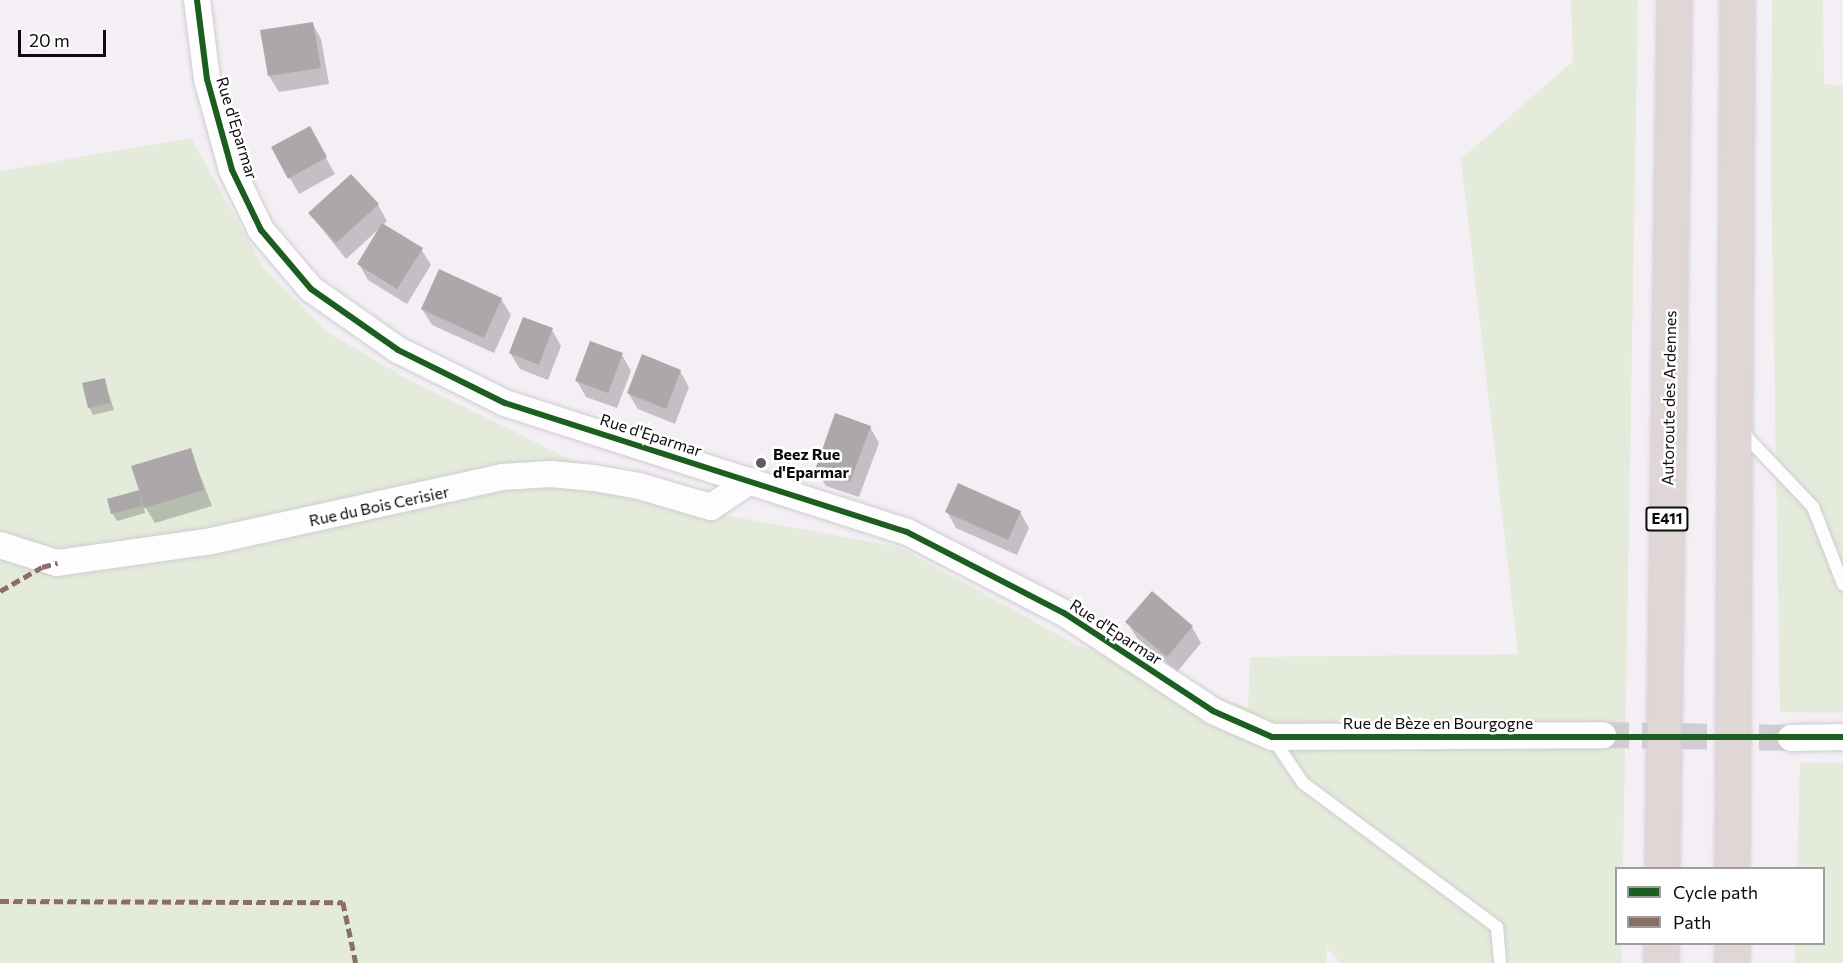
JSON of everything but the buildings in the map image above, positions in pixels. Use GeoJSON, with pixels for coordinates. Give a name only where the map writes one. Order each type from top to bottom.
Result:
{"type":"FeatureCollection","features":[{"type":"Feature","properties":{"kind":"highway","name":"Autoroute des Ardennes"},"geometry":{"type":"LineString","coordinates":[[1662,867],[1674,0]]}},
{"type":"Feature","properties":{"kind":"highway"},"geometry":{"type":"LineString","coordinates":[[1732,867],[1737,0]]}},
{"type":"Feature","properties":{"kind":"highway"},"geometry":{"type":"LineString","coordinates":[[1661,945],[1661,963]]}},
{"type":"Feature","properties":{"kind":"highway"},"geometry":{"type":"LineString","coordinates":[[1732,945],[1732,963]]}},
{"type":"Feature","properties":{"kind":"street","name":"Rue d'Eparmar"},"geometry":{"type":"LineString","coordinates":[[197,0],[207,79],[232,170],[261,230],[311,289],[398,350],[505,403],[907,532],[1064,613],[1213,711],[1272,738]]}},
{"type":"Feature","properties":{"kind":"street","name":"Rue du Bois Cerisier"},"geometry":{"type":"LineString","coordinates":[[0,544],[57,563],[207,542],[502,477],[551,474],[594,478],[639,486],[711,507],[750,481]]}},
{"type":"Feature","properties":{"kind":"street","name":"Rue de Bèze en Bourgogne"},"geometry":{"type":"LineString","coordinates":[[1272,738],[1603,735]]}},
{"type":"Feature","properties":{"kind":"street"},"geometry":{"type":"LineString","coordinates":[[1791,738],[1843,737]]}},
{"type":"Feature","properties":{"kind":"lane"},"geometry":{"type":"LineString","coordinates":[[1735,424],[1813,507],[1843,584]]}},
{"type":"Feature","properties":{"kind":"lane"},"geometry":{"type":"LineString","coordinates":[[1272,738],[1302,783],[1497,927],[1500,963]]}},
{"type":"Feature","properties":{"kind":"green space"},"geometry":{"type":"Polygon","coordinates":[[[1571,0],[1638,0],[1623,867],[1615,867],[1615,945],[1622,945],[1622,963],[1340,963],[1327,948],[1326,963],[0,963],[0,171],[191,138],[263,267],[326,331],[404,377],[658,503],[899,547],[1077,645],[1248,708],[1250,657],[1518,654],[1461,159],[1573,61],[1571,0]]]}},
{"type":"Feature","properties":{"kind":"green space"},"geometry":{"type":"Polygon","coordinates":[[[1772,0],[1823,0],[1824,84],[1843,86],[1843,713],[1780,712],[1771,170],[1772,0]]]}},
{"type":"Feature","properties":{"kind":"green space"},"geometry":{"type":"Polygon","coordinates":[[[1800,763],[1843,763],[1843,963],[1795,963],[1795,945],[1825,945],[1825,867],[1797,867],[1800,763]]]}},
{"type":"Feature","properties":{"kind":"tunnel"},"geometry":{"type":"LineString","coordinates":[[1603,735],[1791,738]]}},
{"type":"Feature","properties":{"kind":"marked path"},"geometry":{"type":"LineString","coordinates":[[0,591],[42,567],[57,563]]}},
{"type":"Feature","properties":{"kind":"marked path"},"geometry":{"type":"LineString","coordinates":[[0,901],[343,902],[356,963]]}},
{"type":"Feature","properties":{"kind":"cycle path"},"geometry":{"type":"LineString","coordinates":[[197,0],[207,79],[232,170],[261,230],[311,289],[398,350],[505,403],[907,532],[1064,613],[1213,711],[1272,737],[1843,737]]}},
{"type":"Feature","properties":{"kind":"place","name":"Beez Rue d'Eparmar"},"geometry":{"type":"Point","coordinates":[761,463]}}]}
